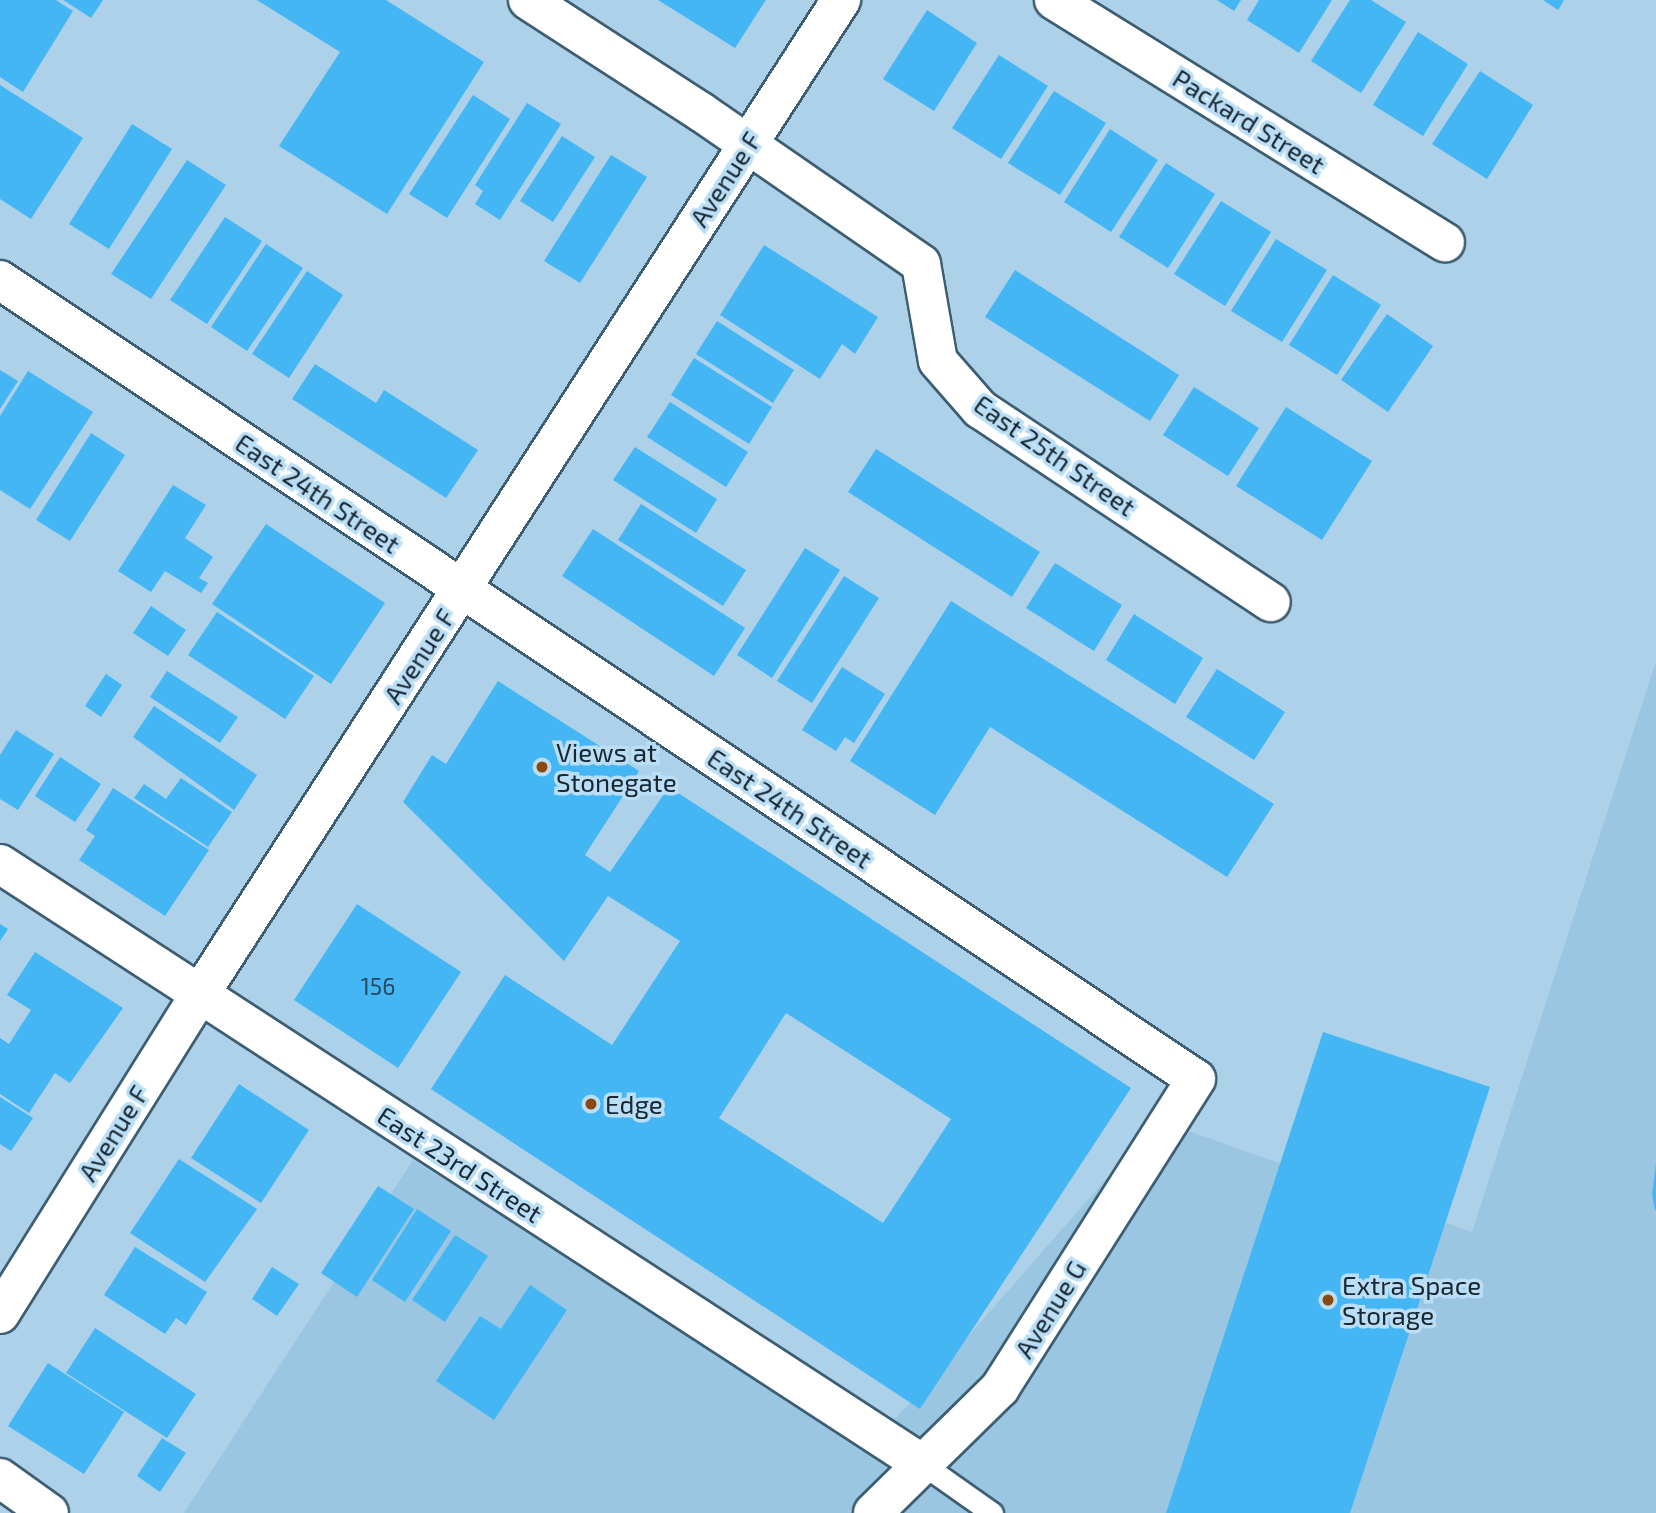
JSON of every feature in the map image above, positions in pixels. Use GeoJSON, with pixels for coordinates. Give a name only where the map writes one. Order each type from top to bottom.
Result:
{"type":"FeatureCollection","features":[{"type":"Feature","properties":{"kind":"street","name":"East 25th Street"},"geometry":{"type":"LineString","coordinates":[[528,0],[747,144],[921,264],[937,361],[981,408],[1271,602]]}},
{"type":"Feature","properties":{"kind":"street","name":"Avenue F"},"geometry":{"type":"LineString","coordinates":[[0,1314],[200,994],[841,0]]}},
{"type":"Feature","properties":{"kind":"street","name":"Packard Street"},"geometry":{"type":"LineString","coordinates":[[1054,0],[1445,242]]}},
{"type":"Feature","properties":{"kind":"street","name":"East 24th Street"},"geometry":{"type":"LineString","coordinates":[[0,280],[1196,1079]]}},
{"type":"Feature","properties":{"kind":"street","name":"East 23rd Street"},"geometry":{"type":"LineString","coordinates":[[0,864],[921,1463]]}},
{"type":"Feature","properties":{"kind":"street","name":"Avenue G"},"geometry":{"type":"LineString","coordinates":[[873,1513],[1000,1388],[1196,1079]]}},
{"type":"Feature","properties":{"kind":"street"},"geometry":{"type":"LineString","coordinates":[[0,1478],[49,1513]]}},
{"type":"Feature","properties":{"kind":"lane"},"geometry":{"type":"LineString","coordinates":[[921,1463],[992,1513]]}},
{"type":"Feature","properties":{"kind":"shaded area"},"geometry":{"type":"Polygon","coordinates":[[[1656,661],[1656,1513],[184,1513],[413,1160],[869,1449],[1158,1120],[1472,1232],[1656,661]]]}},
{"type":"Feature","properties":{"kind":"building"},"geometry":{"type":"Polygon","coordinates":[[[0,0],[56,0],[73,11],[23,92],[0,77],[0,0]]]}},
{"type":"Feature","properties":{"kind":"building"},"geometry":{"type":"Polygon","coordinates":[[[63,0],[103,0],[91,18],[63,0]]]}},
{"type":"Feature","properties":{"kind":"building"},"geometry":{"type":"Polygon","coordinates":[[[257,0],[386,0],[484,62],[387,214],[279,146],[340,52],[257,0]]]}},
{"type":"Feature","properties":{"kind":"building"},"geometry":{"type":"Polygon","coordinates":[[[658,0],[766,0],[735,48],[658,0]]]}},
{"type":"Feature","properties":{"kind":"building"},"geometry":{"type":"Polygon","coordinates":[[[1217,0],[1241,0],[1234,11],[1217,0]]]}},
{"type":"Feature","properties":{"kind":"building"},"geometry":{"type":"Polygon","coordinates":[[[1259,0],[1332,0],[1299,53],[1247,20],[1259,0]]]}},
{"type":"Feature","properties":{"kind":"building"},"geometry":{"type":"Polygon","coordinates":[[[1350,0],[1371,0],[1406,22],[1361,93],[1311,61],[1350,0]]]}},
{"type":"Feature","properties":{"kind":"building"},"geometry":{"type":"Polygon","coordinates":[[[1543,0],[1564,0],[1558,10],[1543,0]]]}},
{"type":"Feature","properties":{"kind":"building"},"geometry":{"type":"Polygon","coordinates":[[[927,10],[977,43],[934,111],[883,79],[927,10]]]}},
{"type":"Feature","properties":{"kind":"building"},"geometry":{"type":"Polygon","coordinates":[[[1418,32],[1468,64],[1423,136],[1373,105],[1418,32]]]}},
{"type":"Feature","properties":{"kind":"building"},"geometry":{"type":"Polygon","coordinates":[[[999,55],[1048,86],[1001,159],[952,128],[999,55]]]}},
{"type":"Feature","properties":{"kind":"building"},"geometry":{"type":"Polygon","coordinates":[[[1480,71],[1533,105],[1487,179],[1432,144],[1480,71]]]}},
{"type":"Feature","properties":{"kind":"building"},"geometry":{"type":"Polygon","coordinates":[[[0,85],[83,138],[31,219],[0,199],[0,85]]]}},
{"type":"Feature","properties":{"kind":"building"},"geometry":{"type":"Polygon","coordinates":[[[1054,91],[1106,123],[1060,195],[1008,163],[1054,91]]]}},
{"type":"Feature","properties":{"kind":"building"},"geometry":{"type":"Polygon","coordinates":[[[473,95],[510,119],[447,218],[409,194],[473,95]]]}},
{"type":"Feature","properties":{"kind":"building"},"geometry":{"type":"Polygon","coordinates":[[[527,103],[561,124],[500,220],[475,204],[483,191],[475,185],[527,103]]]}},
{"type":"Feature","properties":{"kind":"building"},"geometry":{"type":"Polygon","coordinates":[[[132,124],[172,149],[109,249],[69,224],[132,124]]]}},
{"type":"Feature","properties":{"kind":"building"},"geometry":{"type":"Polygon","coordinates":[[[1110,129],[1158,160],[1111,232],[1064,202],[1110,129]]]}},
{"type":"Feature","properties":{"kind":"building"},"geometry":{"type":"Polygon","coordinates":[[[562,136],[595,157],[553,222],[520,201],[562,136]]]}},
{"type":"Feature","properties":{"kind":"building"},"geometry":{"type":"Polygon","coordinates":[[[611,155],[647,177],[580,283],[544,261],[611,155]]]}},
{"type":"Feature","properties":{"kind":"building"},"geometry":{"type":"Polygon","coordinates":[[[187,160],[226,185],[151,299],[111,274],[187,160]]]}},
{"type":"Feature","properties":{"kind":"building"},"geometry":{"type":"Polygon","coordinates":[[[1166,163],[1215,194],[1168,268],[1119,237],[1166,163]]]}},
{"type":"Feature","properties":{"kind":"building"},"geometry":{"type":"Polygon","coordinates":[[[1221,201],[1271,232],[1225,306],[1174,274],[1221,201]]]}},
{"type":"Feature","properties":{"kind":"building"},"geometry":{"type":"Polygon","coordinates":[[[225,217],[262,241],[207,324],[170,300],[225,217]]]}},
{"type":"Feature","properties":{"kind":"building"},"geometry":{"type":"Polygon","coordinates":[[[1276,239],[1327,270],[1282,342],[1231,311],[1276,239]]]}},
{"type":"Feature","properties":{"kind":"building"},"geometry":{"type":"Polygon","coordinates":[[[266,244],[303,268],[247,351],[211,327],[266,244]]]}},
{"type":"Feature","properties":{"kind":"building"},"geometry":{"type":"Polygon","coordinates":[[[764,245],[878,317],[855,354],[842,344],[820,379],[720,315],[764,245]]]}},
{"type":"Feature","properties":{"kind":"building"},"geometry":{"type":"Polygon","coordinates":[[[1015,270],[1179,375],[1150,421],[985,317],[1015,270]]]}},
{"type":"Feature","properties":{"kind":"building"},"geometry":{"type":"Polygon","coordinates":[[[307,271],[343,295],[289,378],[252,354],[307,271]]]}},
{"type":"Feature","properties":{"kind":"building"},"geometry":{"type":"Polygon","coordinates":[[[1333,275],[1381,305],[1337,375],[1289,345],[1333,275]]]}},
{"type":"Feature","properties":{"kind":"building"},"geometry":{"type":"Polygon","coordinates":[[[1387,314],[1433,346],[1388,412],[1341,380],[1387,314]]]}},
{"type":"Feature","properties":{"kind":"building"},"geometry":{"type":"Polygon","coordinates":[[[717,321],[794,370],[773,403],[696,354],[717,321]]]}},
{"type":"Feature","properties":{"kind":"building"},"geometry":{"type":"Polygon","coordinates":[[[694,358],[772,407],[749,444],[671,395],[694,358]]]}},
{"type":"Feature","properties":{"kind":"building"},"geometry":{"type":"Polygon","coordinates":[[[315,364],[376,403],[384,390],[478,450],[446,498],[292,399],[315,364]]]}},
{"type":"Feature","properties":{"kind":"building"},"geometry":{"type":"Polygon","coordinates":[[[0,370],[18,381],[0,409],[0,370]]]}},
{"type":"Feature","properties":{"kind":"building"},"geometry":{"type":"Polygon","coordinates":[[[28,371],[93,412],[30,509],[0,490],[0,416],[28,371]]]}},
{"type":"Feature","properties":{"kind":"building"},"geometry":{"type":"Polygon","coordinates":[[[1194,387],[1259,428],[1228,476],[1163,435],[1194,387]]]}},
{"type":"Feature","properties":{"kind":"building"},"geometry":{"type":"Polygon","coordinates":[[[670,402],[748,452],[726,487],[647,437],[670,402]]]}},
{"type":"Feature","properties":{"kind":"building"},"geometry":{"type":"Polygon","coordinates":[[[1286,407],[1372,461],[1322,540],[1236,486],[1286,407]]]}},
{"type":"Feature","properties":{"kind":"building"},"geometry":{"type":"Polygon","coordinates":[[[91,433],[125,455],[70,541],[36,520],[91,433]]]}},
{"type":"Feature","properties":{"kind":"building"},"geometry":{"type":"Polygon","coordinates":[[[635,447],[717,499],[696,533],[613,480],[635,447]]]}},
{"type":"Feature","properties":{"kind":"building"},"geometry":{"type":"Polygon","coordinates":[[[876,449],[1040,552],[1012,597],[848,492],[876,449]]]}},
{"type":"Feature","properties":{"kind":"building"},"geometry":{"type":"Polygon","coordinates":[[[173,485],[206,505],[185,538],[213,557],[199,578],[208,583],[201,593],[165,571],[151,592],[118,571],[173,485]]]}},
{"type":"Feature","properties":{"kind":"building"},"geometry":{"type":"Polygon","coordinates":[[[641,504],[746,570],[723,606],[618,540],[641,504]]]}},
{"type":"Feature","properties":{"kind":"building"},"geometry":{"type":"Polygon","coordinates":[[[266,524],[385,603],[331,684],[212,604],[266,524]]]}},
{"type":"Feature","properties":{"kind":"building"},"geometry":{"type":"Polygon","coordinates":[[[593,529],[745,628],[714,676],[562,576],[593,529]]]}},
{"type":"Feature","properties":{"kind":"building"},"geometry":{"type":"Polygon","coordinates":[[[805,548],[840,570],[772,678],[737,655],[805,548]]]}},
{"type":"Feature","properties":{"kind":"building"},"geometry":{"type":"Polygon","coordinates":[[[1055,563],[1122,605],[1094,651],[1026,608],[1055,563]]]}},
{"type":"Feature","properties":{"kind":"building"},"geometry":{"type":"Polygon","coordinates":[[[844,576],[879,598],[812,703],[777,681],[844,576]]]}},
{"type":"Feature","properties":{"kind":"building"},"geometry":{"type":"Polygon","coordinates":[[[951,601],[1274,804],[1227,877],[990,727],[935,815],[850,761],[951,601]]]}},
{"type":"Feature","properties":{"kind":"building"},"geometry":{"type":"Polygon","coordinates":[[[151,606],[186,630],[168,656],[133,633],[151,606]]]}},
{"type":"Feature","properties":{"kind":"building"},"geometry":{"type":"Polygon","coordinates":[[[217,612],[314,676],[285,719],[188,655],[217,612]]]}},
{"type":"Feature","properties":{"kind":"building"},"geometry":{"type":"Polygon","coordinates":[[[1134,614],[1203,658],[1175,704],[1106,660],[1134,614]]]}},
{"type":"Feature","properties":{"kind":"building"},"geometry":{"type":"Polygon","coordinates":[[[842,667],[885,694],[854,743],[845,737],[836,751],[802,730],[842,667]]]}},
{"type":"Feature","properties":{"kind":"building"},"geometry":{"type":"Polygon","coordinates":[[[1217,669],[1285,712],[1254,760],[1186,717],[1217,669]]]}},
{"type":"Feature","properties":{"kind":"building"},"geometry":{"type":"Polygon","coordinates":[[[167,671],[238,717],[220,743],[150,697],[167,671]]]}},
{"type":"Feature","properties":{"kind":"building"},"geometry":{"type":"Polygon","coordinates":[[[106,674],[122,685],[101,717],[85,706],[106,674]]]}},
{"type":"Feature","properties":{"kind":"building","name":"Edge"},"geometry":{"type":"Polygon","coordinates":[[[498,681],[639,771],[585,855],[610,872],[669,787],[1131,1088],[920,1409],[431,1089],[505,975],[612,1045],[680,941],[608,896],[564,961],[403,802],[432,755],[446,764],[498,681]],[[786,1013],[719,1118],[883,1223],[951,1119],[786,1013]]]}},
{"type":"Feature","properties":{"kind":"building"},"geometry":{"type":"Polygon","coordinates":[[[154,706],[257,775],[234,810],[133,737],[154,706]]]}},
{"type":"Feature","properties":{"kind":"building"},"geometry":{"type":"Polygon","coordinates":[[[16,730],[54,754],[18,810],[0,799],[0,755],[16,730]]]}},
{"type":"Feature","properties":{"kind":"building"},"geometry":{"type":"Polygon","coordinates":[[[60,757],[101,784],[75,822],[35,796],[60,757]]]}},
{"type":"Feature","properties":{"kind":"building"},"geometry":{"type":"Polygon","coordinates":[[[181,778],[232,812],[208,847],[134,798],[144,784],[166,799],[181,778]]]}},
{"type":"Feature","properties":{"kind":"building"},"geometry":{"type":"Polygon","coordinates":[[[113,788],[209,850],[165,916],[79,860],[95,836],[86,830],[113,788]]]}},
{"type":"Feature","properties":{"kind":"building"},"geometry":{"type":"Polygon","coordinates":[[[357,904],[461,972],[398,1068],[294,1000],[357,904]]]}},
{"type":"Feature","properties":{"kind":"building"},"geometry":{"type":"Polygon","coordinates":[[[0,924],[8,929],[0,941],[0,924]]]}},
{"type":"Feature","properties":{"kind":"building"},"geometry":{"type":"Polygon","coordinates":[[[35,952],[123,1008],[70,1083],[55,1073],[29,1113],[0,1094],[0,1038],[9,1044],[31,1010],[7,995],[35,952]]]}},
{"type":"Feature","properties":{"kind":"building","name":"Extra Space Storage"},"geometry":{"type":"Polygon","coordinates":[[[1323,1032],[1490,1087],[1350,1513],[1166,1513],[1323,1032]]]}},
{"type":"Feature","properties":{"kind":"building"},"geometry":{"type":"Polygon","coordinates":[[[239,1084],[309,1130],[261,1203],[191,1158],[239,1084]]]}},
{"type":"Feature","properties":{"kind":"building"},"geometry":{"type":"Polygon","coordinates":[[[0,1097],[33,1118],[11,1151],[0,1144],[0,1097]]]}},
{"type":"Feature","properties":{"kind":"building"},"geometry":{"type":"Polygon","coordinates":[[[179,1159],[257,1209],[205,1282],[130,1233],[179,1159]]]}},
{"type":"Feature","properties":{"kind":"building"},"geometry":{"type":"Polygon","coordinates":[[[1656,1163],[1656,1210],[1655,1210],[1652,1195],[1656,1163]]]}},
{"type":"Feature","properties":{"kind":"building"},"geometry":{"type":"Polygon","coordinates":[[[378,1186],[414,1209],[357,1297],[321,1273],[378,1186]]]}},
{"type":"Feature","properties":{"kind":"building"},"geometry":{"type":"Polygon","coordinates":[[[417,1209],[451,1231],[405,1302],[372,1280],[417,1209]]]}},
{"type":"Feature","properties":{"kind":"building"},"geometry":{"type":"Polygon","coordinates":[[[455,1235],[488,1256],[445,1322],[412,1300],[455,1235]]]}},
{"type":"Feature","properties":{"kind":"building"},"geometry":{"type":"Polygon","coordinates":[[[135,1247],[207,1292],[186,1325],[176,1318],[165,1334],[104,1295],[135,1247]]]}},
{"type":"Feature","properties":{"kind":"building"},"geometry":{"type":"Polygon","coordinates":[[[272,1267],[299,1284],[277,1316],[252,1299],[272,1267]]]}},
{"type":"Feature","properties":{"kind":"building"},"geometry":{"type":"Polygon","coordinates":[[[530,1285],[567,1310],[494,1420],[436,1381],[480,1316],[501,1329],[530,1285]]]}},
{"type":"Feature","properties":{"kind":"building"},"geometry":{"type":"Polygon","coordinates":[[[95,1328],[196,1394],[167,1438],[66,1373],[95,1328]]]}},
{"type":"Feature","properties":{"kind":"building"},"geometry":{"type":"Polygon","coordinates":[[[48,1363],[124,1412],[84,1474],[8,1426],[48,1363]]]}},
{"type":"Feature","properties":{"kind":"building"},"geometry":{"type":"Polygon","coordinates":[[[162,1438],[186,1453],[160,1492],[137,1476],[162,1438]]]}},
{"type":"Feature","properties":{"kind":"place","name":"Views at Stonegate"},"geometry":{"type":"Point","coordinates":[542,767]}},
{"type":"Feature","properties":{"kind":"place","name":"Edge"},"geometry":{"type":"Point","coordinates":[591,1104]}},
{"type":"Feature","properties":{"kind":"place","name":"Extra Space Storage"},"geometry":{"type":"Point","coordinates":[1328,1300]}}]}
